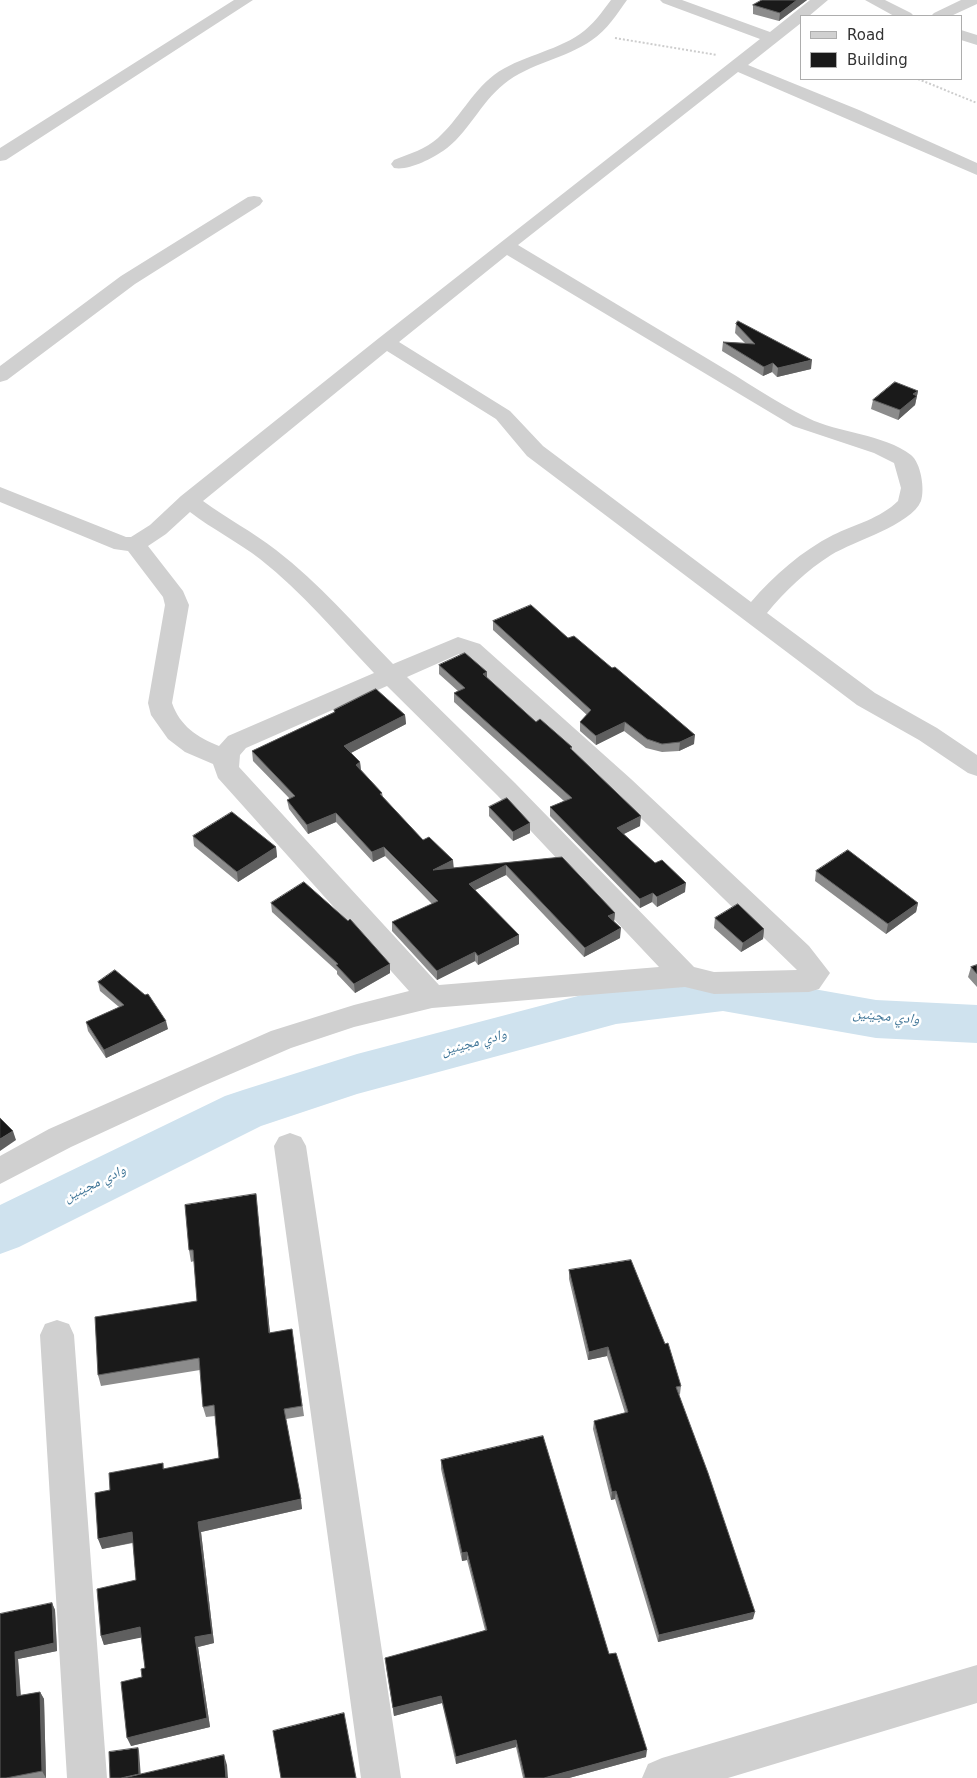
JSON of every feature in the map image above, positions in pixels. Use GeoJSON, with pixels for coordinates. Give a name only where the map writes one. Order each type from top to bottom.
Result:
{"type":"FeatureCollection","features":[{"type":"Feature","properties":{"kind":"street"},"geometry":{"type":"LineString","coordinates":[[0,156],[244,0]]}},
{"type":"Feature","properties":{"kind":"street"},"geometry":{"type":"LineString","coordinates":[[400,164],[421,156],[443,143],[469,111],[500,78],[515,69],[579,42],[603,21],[619,0]]}},
{"type":"Feature","properties":{"kind":"street"},"geometry":{"type":"LineString","coordinates":[[668,0],[772,38]]}},
{"type":"Feature","properties":{"kind":"street"},"geometry":{"type":"LineString","coordinates":[[801,15],[820,0]]}},
{"type":"Feature","properties":{"kind":"street"},"geometry":{"type":"LineString","coordinates":[[873,0],[904,15]]}},
{"type":"Feature","properties":{"kind":"street"},"geometry":{"type":"LineString","coordinates":[[941,15],[973,0]]}},
{"type":"Feature","properties":{"kind":"street"},"geometry":{"type":"LineString","coordinates":[[0,494],[122,544],[135,545],[506,246],[800,16]]}},
{"type":"Feature","properties":{"kind":"street"},"geometry":{"type":"LineString","coordinates":[[962,35],[977,40]]}},
{"type":"Feature","properties":{"kind":"street"},"geometry":{"type":"LineString","coordinates":[[742,62],[977,170]]}},
{"type":"Feature","properties":{"kind":"street"},"geometry":{"type":"LineString","coordinates":[[0,376],[65,325],[128,280],[254,201]]}},
{"type":"Feature","properties":{"kind":"street"},"geometry":{"type":"LineString","coordinates":[[506,246],[800,422],[825,433],[892,453],[904,460],[912,490],[908,504],[901,512],[820,552],[782,584],[754,614]]}},
{"type":"Feature","properties":{"kind":"street"},"geometry":{"type":"LineString","coordinates":[[386,342],[504,415],[526,443],[535,451],[866,699],[928,734],[977,767]]}},
{"type":"Feature","properties":{"kind":"street"},"geometry":{"type":"LineString","coordinates":[[189,501],[222,526],[266,553],[295,577],[391,676],[506,789],[685,976]]}},
{"type":"Feature","properties":{"kind":"street"},"geometry":{"type":"LineString","coordinates":[[135,545],[176,596],[177,605],[160,703],[163,714],[182,740],[226,759]]}},
{"type":"Feature","properties":{"kind":"street"},"geometry":{"type":"LineString","coordinates":[[0,1171],[60,1138],[281,1039],[354,1016],[432,997],[685,976],[714,984],[809,980],[816,974],[800,954],[622,784],[471,650],[458,645],[237,742],[227,753],[226,759],[227,772],[432,997]]}},
{"type":"Feature","properties":{"kind":"street"},"geometry":{"type":"LineString","coordinates":[[290,1146],[381,1778]]}},
{"type":"Feature","properties":{"kind":"street"},"geometry":{"type":"LineString","coordinates":[[57,1335],[87,1778]]}},
{"type":"Feature","properties":{"kind":"street"},"geometry":{"type":"LineString","coordinates":[[662,1778],[977,1684]]}},
{"type":"Feature","properties":{"kind":"path"},"geometry":{"type":"LineString","coordinates":[[579,42],[606,38],[634,39],[742,62]]}},
{"type":"Feature","properties":{"kind":"path"},"geometry":{"type":"LineString","coordinates":[[920,80],[977,103]]}},
{"type":"Feature","properties":{"kind":"building"},"geometry":{"type":"Polygon","coordinates":[[[762,0],[797,0],[780,13],[753,5],[762,0]]]}},
{"type":"Feature","properties":{"kind":"building"},"geometry":{"type":"Polygon","coordinates":[[[738,321],[812,360],[778,368],[773,363],[764,367],[723,342],[755,344],[736,324],[738,321]]]}},
{"type":"Feature","properties":{"kind":"building"},"geometry":{"type":"Polygon","coordinates":[[[895,382],[918,391],[913,394],[917,396],[900,410],[873,400],[895,382]]]}},
{"type":"Feature","properties":{"kind":"building"},"geometry":{"type":"Polygon","coordinates":[[[531,605],[568,638],[574,636],[612,668],[615,667],[695,735],[680,742],[662,744],[647,739],[625,722],[596,736],[580,722],[591,710],[493,621],[531,605]]]}},
{"type":"Feature","properties":{"kind":"building"},"geometry":{"type":"Polygon","coordinates":[[[465,653],[487,672],[483,674],[536,722],[540,719],[572,747],[570,748],[641,816],[617,828],[655,863],[662,860],[686,883],[657,897],[653,893],[640,899],[550,807],[572,798],[454,693],[465,688],[439,665],[465,653]]]}},
{"type":"Feature","properties":{"kind":"building"},"geometry":{"type":"Polygon","coordinates":[[[376,689],[405,715],[344,746],[360,762],[356,765],[382,793],[380,794],[423,840],[429,837],[453,860],[433,870],[562,857],[615,913],[608,916],[621,928],[585,948],[506,865],[469,884],[519,935],[478,956],[475,952],[437,971],[392,922],[438,901],[384,847],[372,852],[336,813],[307,825],[287,800],[295,796],[252,751],[335,712],[334,710],[376,689]]]}},
{"type":"Feature","properties":{"kind":"building"},"geometry":{"type":"Polygon","coordinates":[[[507,798],[530,823],[513,832],[489,807],[507,798]]]}},
{"type":"Feature","properties":{"kind":"building"},"geometry":{"type":"Polygon","coordinates":[[[232,812],[276,847],[237,872],[193,836],[232,812]]]}},
{"type":"Feature","properties":{"kind":"building"},"geometry":{"type":"Polygon","coordinates":[[[848,850],[918,903],[888,924],[816,871],[848,850]]]}},
{"type":"Feature","properties":{"kind":"building"},"geometry":{"type":"Polygon","coordinates":[[[304,882],[348,921],[350,919],[390,964],[354,984],[336,965],[338,964],[271,903],[304,882]]]}},
{"type":"Feature","properties":{"kind":"building"},"geometry":{"type":"Polygon","coordinates":[[[738,904],[764,929],[743,943],[715,918],[738,904]]]}},
{"type":"Feature","properties":{"kind":"building"},"geometry":{"type":"Polygon","coordinates":[[[977,965],[977,974],[971,967],[977,965]]]}},
{"type":"Feature","properties":{"kind":"building"},"geometry":{"type":"Polygon","coordinates":[[[115,970],[145,995],[148,994],[166,1021],[104,1050],[86,1022],[124,1005],[98,982],[115,970]]]}},
{"type":"Feature","properties":{"kind":"building"},"geometry":{"type":"Polygon","coordinates":[[[0,1118],[13,1131],[0,1139],[0,1118]]]}},
{"type":"Feature","properties":{"kind":"building"},"geometry":{"type":"Polygon","coordinates":[[[256,1194],[269,1333],[292,1329],[302,1406],[284,1409],[301,1499],[198,1522],[212,1634],[195,1637],[207,1718],[127,1738],[121,1682],[142,1677],[141,1669],[145,1668],[140,1627],[101,1636],[97,1589],[136,1580],[132,1532],[98,1539],[95,1493],[110,1490],[109,1473],[163,1463],[163,1469],[219,1458],[214,1405],[203,1407],[199,1358],[98,1375],[95,1317],[197,1301],[193,1250],[189,1250],[185,1205],[256,1194]]]}},
{"type":"Feature","properties":{"kind":"building"},"geometry":{"type":"Polygon","coordinates":[[[631,1260],[665,1344],[668,1343],[681,1386],[676,1387],[708,1473],[755,1612],[659,1635],[616,1491],[612,1492],[594,1421],[628,1412],[608,1347],[589,1352],[569,1270],[631,1260]]]}},
{"type":"Feature","properties":{"kind":"building"},"geometry":{"type":"Polygon","coordinates":[[[543,1436],[609,1654],[616,1653],[647,1750],[544,1778],[525,1778],[516,1740],[456,1757],[441,1696],[393,1708],[385,1658],[487,1630],[467,1552],[462,1553],[441,1460],[543,1436]]]}},
{"type":"Feature","properties":{"kind":"building"},"geometry":{"type":"Polygon","coordinates":[[[52,1603],[54,1643],[15,1652],[17,1696],[40,1692],[42,1771],[0,1778],[0,1614],[52,1603]]]}},
{"type":"Feature","properties":{"kind":"building"},"geometry":{"type":"Polygon","coordinates":[[[344,1713],[356,1778],[281,1778],[273,1731],[344,1713]]]}},
{"type":"Feature","properties":{"kind":"building"},"geometry":{"type":"Polygon","coordinates":[[[138,1748],[139,1774],[121,1778],[110,1778],[109,1752],[138,1748]]]}},
{"type":"Feature","properties":{"kind":"building"},"geometry":{"type":"Polygon","coordinates":[[[224,1755],[226,1778],[124,1778],[224,1755]]]}},
{"type":"Feature","properties":{"kind":"waterway","name":"وادي مجينين"},"geometry":{"type":"LineString","coordinates":[[0,1231],[243,1111],[357,1074],[616,1005],[723,992],[876,1019],[977,1024]]}}]}
